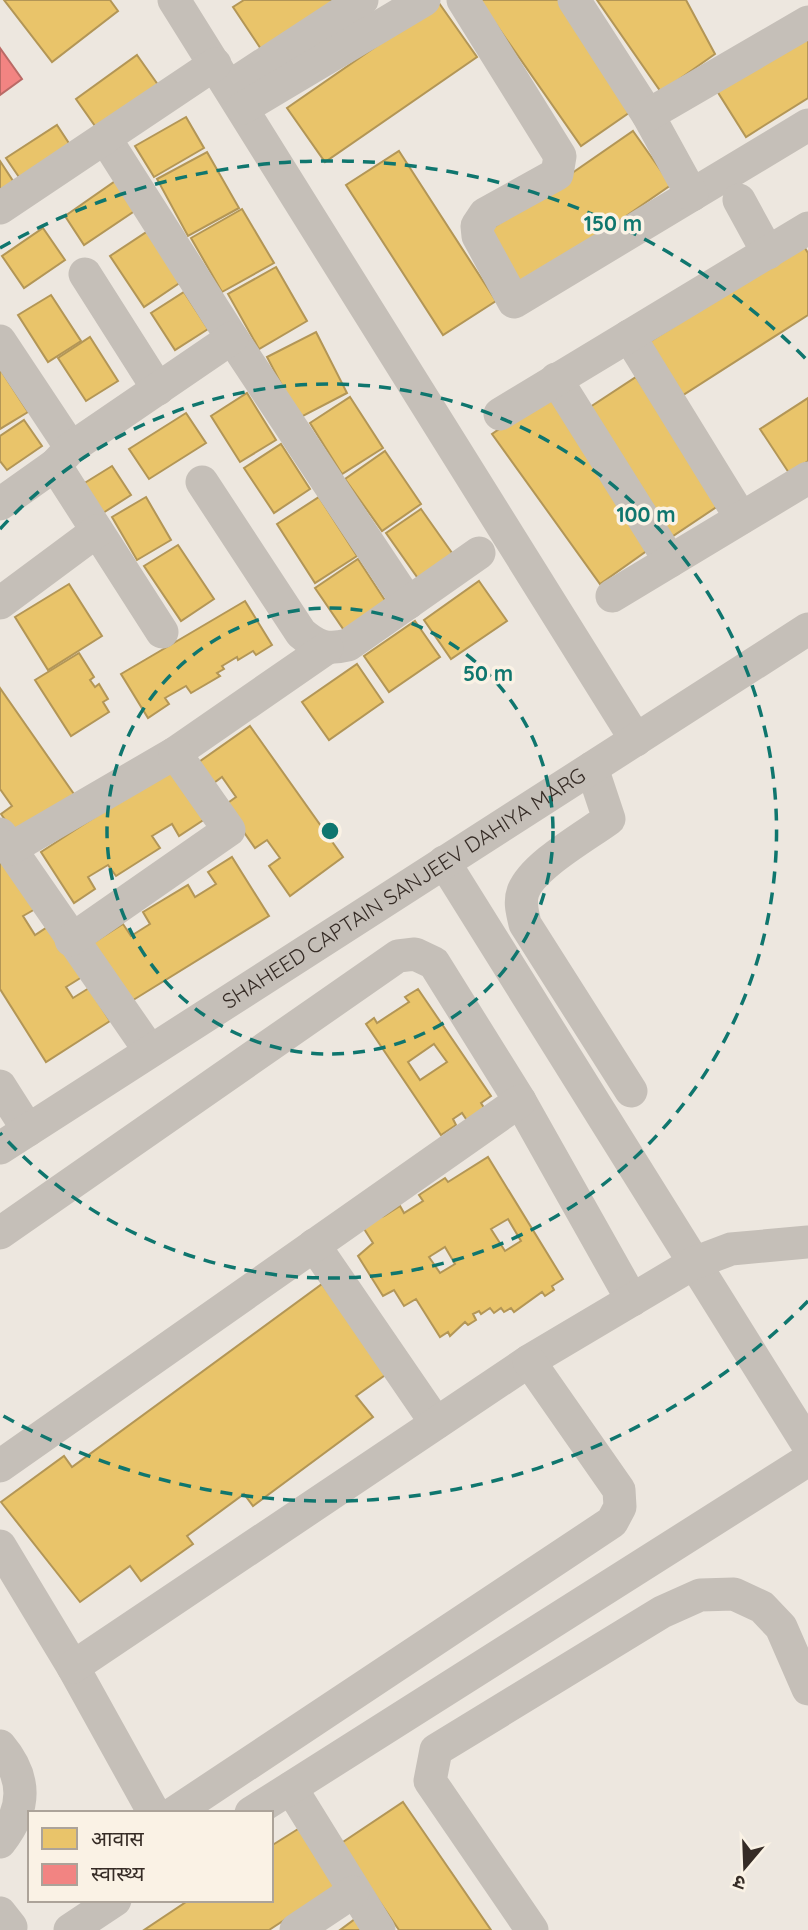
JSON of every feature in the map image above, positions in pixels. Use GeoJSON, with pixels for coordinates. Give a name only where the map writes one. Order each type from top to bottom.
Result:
{"type":"FeatureCollection","features":[{"type":"Feature","properties":{"kind":"street"},"geometry":{"type":"LineString","coordinates":[[174,0],[636,740]]}},
{"type":"Feature","properties":{"kind":"street"},"geometry":{"type":"LineString","coordinates":[[229,86],[362,0]]}},
{"type":"Feature","properties":{"kind":"street"},"geometry":{"type":"LineString","coordinates":[[0,208],[105,138],[424,0]]}},
{"type":"Feature","properties":{"kind":"street"},"geometry":{"type":"LineString","coordinates":[[463,0],[560,156],[557,174],[485,214],[477,226],[478,236],[514,302],[808,125]]}},
{"type":"Feature","properties":{"kind":"street"},"geometry":{"type":"LineString","coordinates":[[574,0],[648,114],[692,195]]}},
{"type":"Feature","properties":{"kind":"street"},"geometry":{"type":"LineString","coordinates":[[648,114],[808,22]]}},
{"type":"Feature","properties":{"kind":"street"},"geometry":{"type":"LineString","coordinates":[[105,138],[232,338],[408,603]]}},
{"type":"Feature","properties":{"kind":"street"},"geometry":{"type":"LineString","coordinates":[[739,200],[768,253]]}},
{"type":"Feature","properties":{"kind":"street"},"geometry":{"type":"LineString","coordinates":[[500,414],[808,228]]}},
{"type":"Feature","properties":{"kind":"street"},"geometry":{"type":"LineString","coordinates":[[85,274],[158,389]]}},
{"type":"Feature","properties":{"kind":"street"},"geometry":{"type":"LineString","coordinates":[[629,336],[741,518]]}},
{"type":"Feature","properties":{"kind":"street"},"geometry":{"type":"LineString","coordinates":[[0,504],[232,338]]}},
{"type":"Feature","properties":{"kind":"street"},"geometry":{"type":"LineString","coordinates":[[0,341],[63,457],[97,531],[162,632]]}},
{"type":"Feature","properties":{"kind":"street"},"geometry":{"type":"LineString","coordinates":[[556,379],[670,561]]}},
{"type":"Feature","properties":{"kind":"street"},"geometry":{"type":"LineString","coordinates":[[612,596],[808,478]]}},
{"type":"Feature","properties":{"kind":"street"},"geometry":{"type":"LineString","coordinates":[[202,482],[301,633],[315,646],[327,648],[348,645],[479,554]]}},
{"type":"Feature","properties":{"kind":"street"},"geometry":{"type":"LineString","coordinates":[[0,603],[97,531]]}},
{"type":"Feature","properties":{"kind":"street","name":"SHAHEED CAPTAIN SANJEEV DAHIYA MARG"},"geometry":{"type":"LineString","coordinates":[[0,1148],[808,629]]}},
{"type":"Feature","properties":{"kind":"street"},"geometry":{"type":"LineString","coordinates":[[150,1051],[5,842],[175,753],[327,648]]}},
{"type":"Feature","properties":{"kind":"street"},"geometry":{"type":"LineString","coordinates":[[71,940],[229,830],[175,753]]}},
{"type":"Feature","properties":{"kind":"street"},"geometry":{"type":"LineString","coordinates":[[592,768],[609,819],[532,876],[523,891],[520,904],[525,924],[631,1091]]}},
{"type":"Feature","properties":{"kind":"street"},"geometry":{"type":"LineString","coordinates":[[444,862],[808,1445]]}},
{"type":"Feature","properties":{"kind":"street"},"geometry":{"type":"LineString","coordinates":[[0,1233],[398,956],[415,954],[434,963],[520,1101],[632,1300]]}},
{"type":"Feature","properties":{"kind":"street"},"geometry":{"type":"LineString","coordinates":[[0,1086],[28,1130]]}},
{"type":"Feature","properties":{"kind":"street"},"geometry":{"type":"LineString","coordinates":[[0,1466],[520,1101]]}},
{"type":"Feature","properties":{"kind":"street"},"geometry":{"type":"LineString","coordinates":[[73,1667],[529,1361],[694,1263],[731,1249],[808,1242]]}},
{"type":"Feature","properties":{"kind":"street"},"geometry":{"type":"LineString","coordinates":[[314,1245],[436,1423]]}},
{"type":"Feature","properties":{"kind":"street"},"geometry":{"type":"LineString","coordinates":[[177,1811],[612,1522],[620,1507],[619,1490],[529,1361]]}},
{"type":"Feature","properties":{"kind":"street"},"geometry":{"type":"LineString","coordinates":[[254,1811],[808,1460]]}},
{"type":"Feature","properties":{"kind":"street"},"geometry":{"type":"LineString","coordinates":[[0,1546],[73,1667],[153,1811]]}},
{"type":"Feature","properties":{"kind":"street"},"geometry":{"type":"LineString","coordinates":[[533,1930],[430,1781],[436,1750],[662,1612],[700,1595],[734,1594],[762,1607],[781,1627],[808,1689]]}},
{"type":"Feature","properties":{"kind":"street"},"geometry":{"type":"LineString","coordinates":[[0,1746],[8,1756],[21,1785],[19,1809],[0,1842]]}},
{"type":"Feature","properties":{"kind":"street"},"geometry":{"type":"LineString","coordinates":[[291,1788],[379,1930]]}},
{"type":"Feature","properties":{"kind":"street"},"geometry":{"type":"LineString","coordinates":[[296,1930],[353,1892]]}},
{"type":"Feature","properties":{"kind":"street"},"geometry":{"type":"LineString","coordinates":[[70,1930],[112,1902]]}},
{"type":"Feature","properties":{"kind":"building: आवास"},"geometry":{"type":"Polygon","coordinates":[[[4,0],[110,0],[118,11],[52,62],[4,0]]]}},
{"type":"Feature","properties":{"kind":"building: आवास"},"geometry":{"type":"Polygon","coordinates":[[[244,0],[336,0],[261,49],[233,7],[244,0]]]}},
{"type":"Feature","properties":{"kind":"building: आवास"},"geometry":{"type":"Polygon","coordinates":[[[479,0],[561,0],[636,108],[581,146],[479,0]]]}},
{"type":"Feature","properties":{"kind":"building: आवास"},"geometry":{"type":"Polygon","coordinates":[[[597,0],[686,0],[715,54],[661,92],[597,0]]]}},
{"type":"Feature","properties":{"kind":"building: आवास"},"geometry":{"type":"Polygon","coordinates":[[[439,3],[477,57],[325,162],[287,108],[439,3]]]}},
{"type":"Feature","properties":{"kind":"building: आवास"},"geometry":{"type":"Polygon","coordinates":[[[808,24],[808,98],[746,137],[712,83],[808,24]]]}},
{"type":"Feature","properties":{"kind":"building: आवास"},"geometry":{"type":"Polygon","coordinates":[[[137,55],[161,89],[100,133],[76,99],[137,55]]]}},
{"type":"Feature","properties":{"kind":"building: आवास"},"geometry":{"type":"Polygon","coordinates":[[[186,117],[204,148],[154,177],[135,146],[186,117]]]}},
{"type":"Feature","properties":{"kind":"building: आवास"},"geometry":{"type":"Polygon","coordinates":[[[57,125],[74,151],[23,183],[6,158],[57,125]]]}},
{"type":"Feature","properties":{"kind":"building: आवास"},"geometry":{"type":"Polygon","coordinates":[[[633,131],[671,185],[519,290],[481,236],[633,131]]]}},
{"type":"Feature","properties":{"kind":"building: आवास"},"geometry":{"type":"Polygon","coordinates":[[[399,151],[496,301],[443,335],[346,185],[399,151]]]}},
{"type":"Feature","properties":{"kind":"building: आवास"},"geometry":{"type":"Polygon","coordinates":[[[207,152],[239,208],[188,236],[157,179],[207,152]]]}},
{"type":"Feature","properties":{"kind":"building: आवास"},"geometry":{"type":"Polygon","coordinates":[[[0,161],[17,187],[0,198],[0,161]]]}},
{"type":"Feature","properties":{"kind":"building: आवास"},"geometry":{"type":"Polygon","coordinates":[[[124,175],[145,204],[84,245],[65,216],[124,175]]]}},
{"type":"Feature","properties":{"kind":"building: आवास"},"geometry":{"type":"Polygon","coordinates":[[[242,209],[274,263],[222,292],[191,238],[242,209]]]}},
{"type":"Feature","properties":{"kind":"building: आवास"},"geometry":{"type":"Polygon","coordinates":[[[43,228],[65,260],[24,288],[2,256],[43,228]]]}},
{"type":"Feature","properties":{"kind":"building: आवास"},"geometry":{"type":"Polygon","coordinates":[[[148,231],[181,282],[144,307],[110,256],[148,231]]]}},
{"type":"Feature","properties":{"kind":"building: आवास"},"geometry":{"type":"Polygon","coordinates":[[[803,245],[808,253],[808,315],[680,397],[646,344],[803,245]]]}},
{"type":"Feature","properties":{"kind":"building: आवास"},"geometry":{"type":"Polygon","coordinates":[[[276,267],[307,321],[259,349],[228,294],[276,267]]]}},
{"type":"Feature","properties":{"kind":"building: आवास"},"geometry":{"type":"Polygon","coordinates":[[[184,292],[208,329],[175,350],[151,313],[184,292]]]}},
{"type":"Feature","properties":{"kind":"building: आवास"},"geometry":{"type":"Polygon","coordinates":[[[51,295],[81,341],[48,362],[18,315],[51,295]]]}},
{"type":"Feature","properties":{"kind":"building: आवास"},"geometry":{"type":"Polygon","coordinates":[[[316,332],[347,393],[299,418],[267,357],[316,332]]]}},
{"type":"Feature","properties":{"kind":"building: आवास"},"geometry":{"type":"Polygon","coordinates":[[[90,337],[118,381],[86,401],[58,358],[90,337]]]}},
{"type":"Feature","properties":{"kind":"building: आवास"},"geometry":{"type":"Polygon","coordinates":[[[0,369],[28,412],[0,429],[0,369]]]}},
{"type":"Feature","properties":{"kind":"building: आवास"},"geometry":{"type":"Polygon","coordinates":[[[636,377],[721,504],[667,540],[581,413],[636,377]]]}},
{"type":"Feature","properties":{"kind":"building: आवास"},"geometry":{"type":"Polygon","coordinates":[[[247,393],[276,440],[240,462],[211,416],[247,393]]]}},
{"type":"Feature","properties":{"kind":"building: आवास"},"geometry":{"type":"Polygon","coordinates":[[[548,395],[655,545],[600,584],[492,434],[548,395]]]}},
{"type":"Feature","properties":{"kind":"building: आवास"},"geometry":{"type":"Polygon","coordinates":[[[350,397],[383,448],[342,474],[310,423],[350,397]]]}},
{"type":"Feature","properties":{"kind":"building: आवास"},"geometry":{"type":"Polygon","coordinates":[[[808,398],[808,461],[789,473],[760,429],[808,398]]]}},
{"type":"Feature","properties":{"kind":"building: आवास"},"geometry":{"type":"Polygon","coordinates":[[[186,413],[206,443],[149,479],[129,449],[186,413]]]}},
{"type":"Feature","properties":{"kind":"building: आवास"},"geometry":{"type":"Polygon","coordinates":[[[24,420],[42,446],[7,470],[0,461],[0,436],[24,420]]]}},
{"type":"Feature","properties":{"kind":"building: आवास"},"geometry":{"type":"Polygon","coordinates":[[[281,444],[310,489],[274,513],[244,468],[281,444]]]}},
{"type":"Feature","properties":{"kind":"building: आवास"},"geometry":{"type":"Polygon","coordinates":[[[385,451],[421,504],[382,531],[345,479],[385,451]]]}},
{"type":"Feature","properties":{"kind":"building: आवास"},"geometry":{"type":"Polygon","coordinates":[[[112,466],[131,495],[103,513],[83,484],[112,466]]]}},
{"type":"Feature","properties":{"kind":"building: आवास"},"geometry":{"type":"Polygon","coordinates":[[[146,497],[171,540],[137,560],[112,517],[146,497]]]}},
{"type":"Feature","properties":{"kind":"building: आवास"},"geometry":{"type":"Polygon","coordinates":[[[319,497],[357,556],[315,583],[277,524],[319,497]]]}},
{"type":"Feature","properties":{"kind":"building: आवास"},"geometry":{"type":"Polygon","coordinates":[[[421,509],[457,560],[422,584],[386,533],[421,509]]]}},
{"type":"Feature","properties":{"kind":"building: आवास"},"geometry":{"type":"Polygon","coordinates":[[[178,545],[214,599],[181,621],[144,566],[178,545]]]}},
{"type":"Feature","properties":{"kind":"building: आवास"},"geometry":{"type":"Polygon","coordinates":[[[358,559],[390,608],[348,636],[315,588],[358,559]]]}},
{"type":"Feature","properties":{"kind":"building: आवास"},"geometry":{"type":"Polygon","coordinates":[[[479,581],[507,621],[451,659],[424,620],[479,581]]]}},
{"type":"Feature","properties":{"kind":"building: आवास"},"geometry":{"type":"Polygon","coordinates":[[[69,584],[102,636],[48,670],[15,617],[69,584]]]}},
{"type":"Feature","properties":{"kind":"building: आवास"},"geometry":{"type":"Polygon","coordinates":[[[245,601],[272,645],[256,655],[253,651],[238,660],[237,657],[222,666],[224,669],[217,673],[220,676],[191,693],[186,686],[165,698],[169,704],[148,718],[121,674],[245,601]]]}},
{"type":"Feature","properties":{"kind":"building: आवास"},"geometry":{"type":"Polygon","coordinates":[[[415,621],[440,657],[389,692],[364,656],[415,621]]]}},
{"type":"Feature","properties":{"kind":"building: आवास"},"geometry":{"type":"Polygon","coordinates":[[[79,653],[94,677],[90,680],[95,687],[99,684],[108,699],[103,702],[109,712],[71,736],[35,680],[79,653]]]}},
{"type":"Feature","properties":{"kind":"building: आवास"},"geometry":{"type":"Polygon","coordinates":[[[357,664],[383,702],[329,740],[302,702],[357,664]]]}},
{"type":"Feature","properties":{"kind":"building: आवास"},"geometry":{"type":"Polygon","coordinates":[[[0,688],[76,797],[17,837],[1,814],[12,806],[0,789],[0,688]]]}},
{"type":"Feature","properties":{"kind":"building: आवास"},"geometry":{"type":"Polygon","coordinates":[[[250,726],[343,857],[290,896],[269,866],[280,858],[267,840],[255,848],[225,805],[236,797],[222,777],[211,785],[196,764],[250,726]]]}},
{"type":"Feature","properties":{"kind":"building: आवास"},"geometry":{"type":"Polygon","coordinates":[[[177,764],[211,815],[179,836],[172,824],[152,836],[160,848],[116,876],[108,865],[88,877],[95,889],[74,903],[41,852],[177,764]]]}},
{"type":"Feature","properties":{"kind":"building: आवास"},"geometry":{"type":"Polygon","coordinates":[[[0,857],[37,908],[23,916],[35,935],[49,926],[82,977],[66,987],[73,998],[89,988],[110,1021],[46,1062],[0,989],[0,857]]]}},
{"type":"Feature","properties":{"kind":"building: आवास"},"geometry":{"type":"Polygon","coordinates":[[[232,857],[269,916],[130,1002],[93,943],[123,924],[131,936],[150,924],[143,912],[188,885],[195,897],[216,884],[208,872],[232,857]]]}},
{"type":"Feature","properties":{"kind":"building: आवास"},"geometry":{"type":"Polygon","coordinates":[[[418,989],[491,1096],[481,1103],[488,1114],[470,1125],[462,1113],[453,1119],[456,1125],[441,1135],[366,1024],[374,1018],[377,1023],[409,1002],[405,997],[418,989]],[[434,1044],[408,1062],[420,1080],[447,1062],[434,1044]]]}},
{"type":"Feature","properties":{"kind":"building: आवास"},"geometry":{"type":"Polygon","coordinates":[[[488,1157],[563,1279],[552,1286],[554,1290],[545,1296],[542,1292],[514,1312],[511,1308],[504,1312],[501,1308],[494,1313],[490,1308],[481,1314],[479,1311],[473,1314],[476,1320],[468,1325],[465,1322],[450,1336],[448,1332],[440,1337],[416,1299],[404,1306],[394,1290],[383,1296],[358,1256],[373,1243],[361,1224],[384,1216],[400,1206],[404,1213],[423,1201],[419,1195],[445,1178],[448,1182],[488,1157]],[[508,1219],[491,1229],[505,1251],[521,1241],[508,1219]],[[445,1247],[429,1257],[440,1273],[455,1264],[445,1247]]]}},
{"type":"Feature","properties":{"kind":"building: आवास"},"geometry":{"type":"Polygon","coordinates":[[[322,1284],[388,1373],[356,1396],[373,1417],[253,1506],[244,1494],[187,1536],[193,1544],[141,1581],[130,1566],[80,1602],[1,1502],[64,1456],[72,1467],[322,1284]]]}},
{"type":"Feature","properties":{"kind":"building: आवास"},"geometry":{"type":"Polygon","coordinates":[[[403,1802],[491,1930],[399,1930],[340,1844],[403,1802]]]}},
{"type":"Feature","properties":{"kind":"building: आवास"},"geometry":{"type":"Polygon","coordinates":[[[306,1824],[344,1881],[269,1930],[144,1930],[186,1902],[273,1902],[273,1845],[306,1824]]]}},
{"type":"Feature","properties":{"kind":"building: आवास"},"geometry":{"type":"Polygon","coordinates":[[[355,1919],[363,1930],[340,1930],[355,1919]]]}},
{"type":"Feature","properties":{"kind":"building: स्वास्थ्य"},"geometry":{"type":"Polygon","coordinates":[[[0,48],[22,79],[0,95],[0,48]]]}}]}
